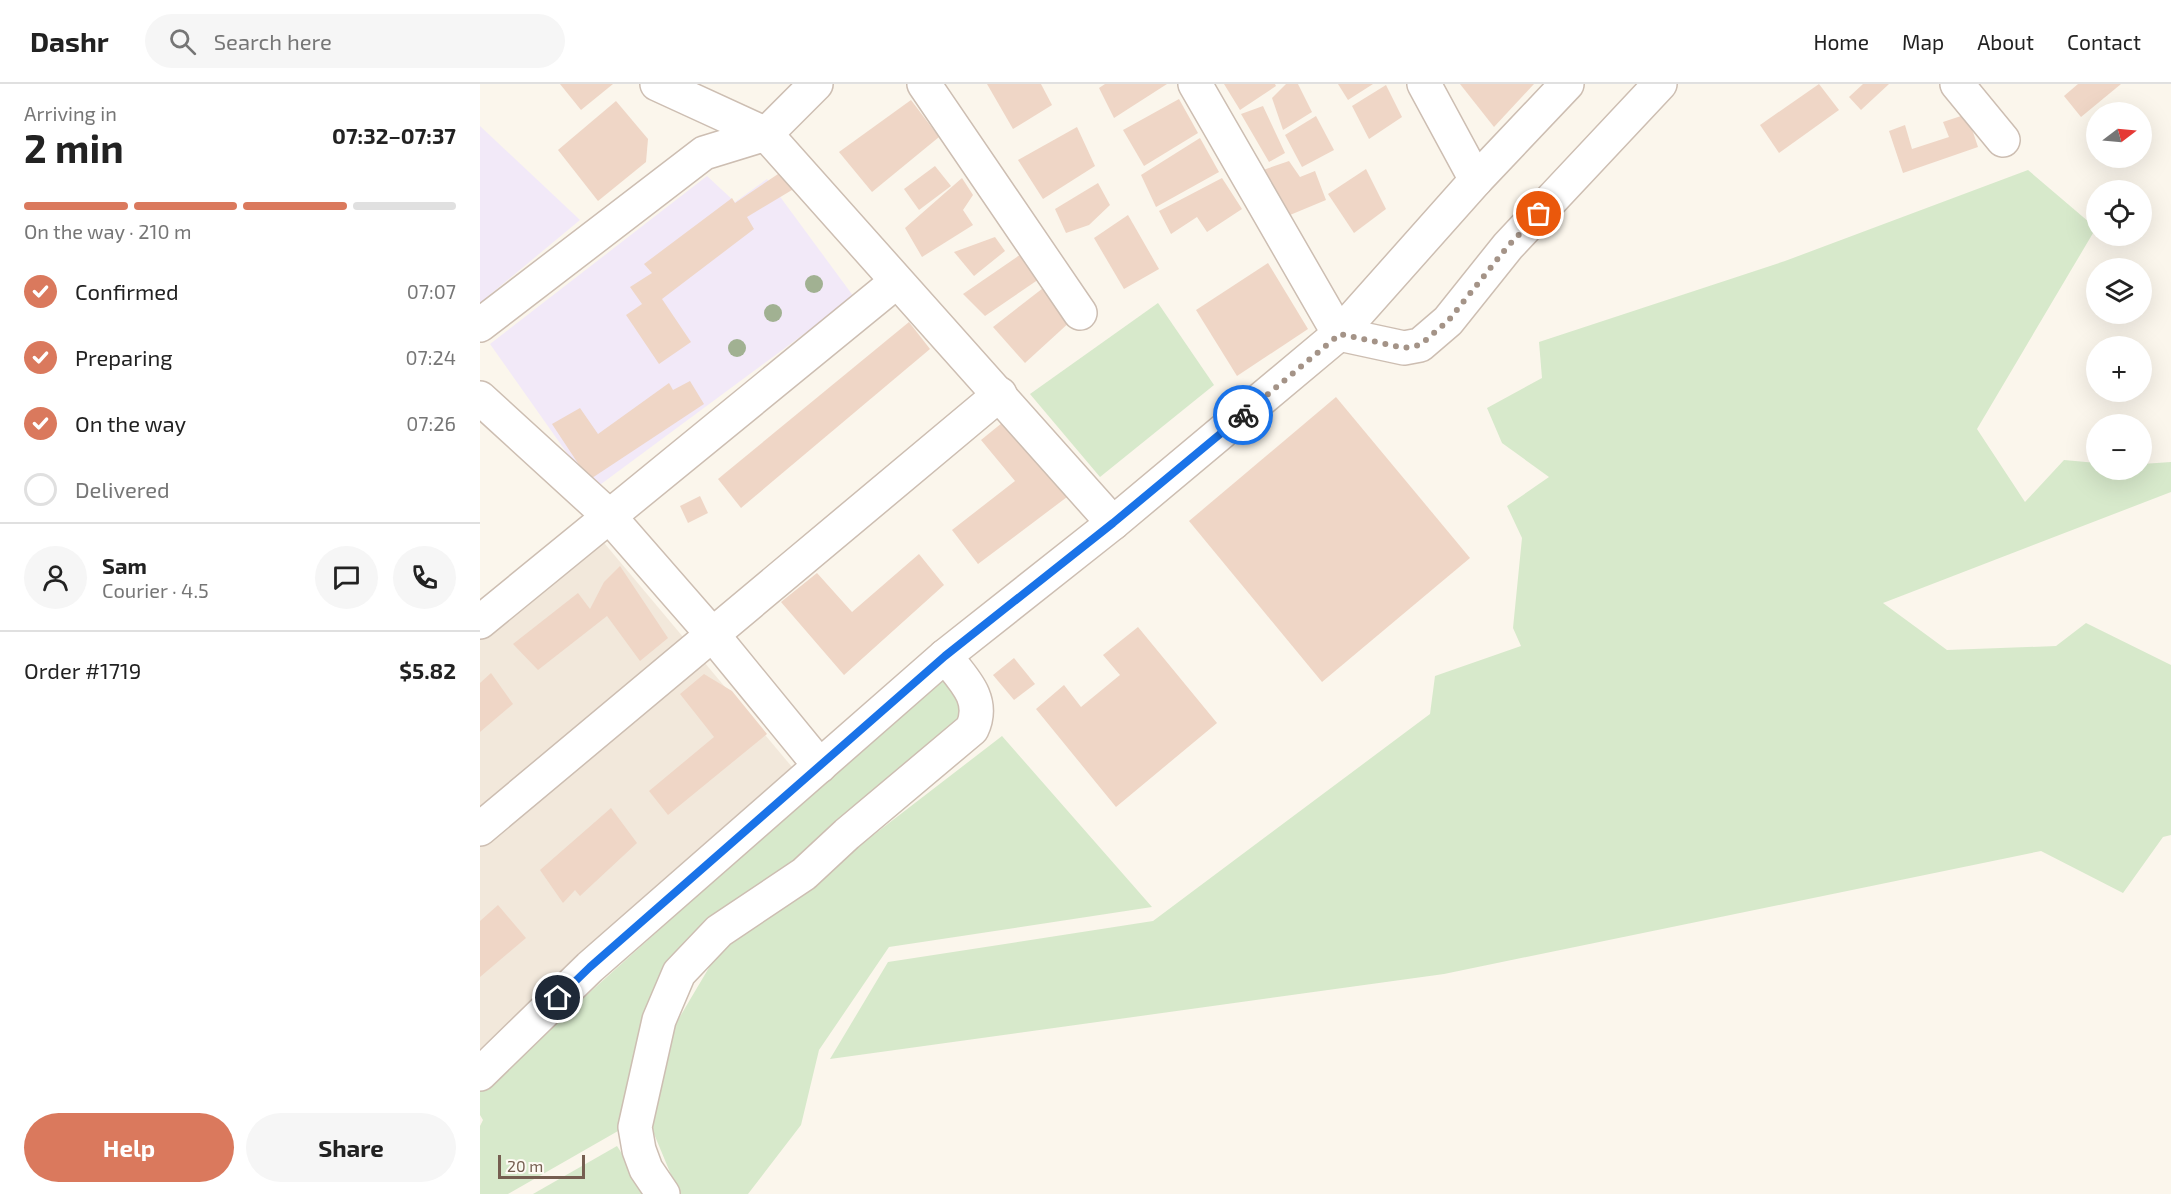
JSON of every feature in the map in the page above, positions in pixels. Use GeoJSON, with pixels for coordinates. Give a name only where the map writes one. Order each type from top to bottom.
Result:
{"type":"FeatureCollection","features":[{"type":"Feature","properties":{"kind":"street"},"geometry":{"type":"LineString","coordinates":[[657,84],[766,134],[1113,523]]}},
{"type":"Feature","properties":{"kind":"street"},"geometry":{"type":"LineString","coordinates":[[480,326],[704,153],[766,134],[816,84]]}},
{"type":"Feature","properties":{"kind":"street"},"geometry":{"type":"LineString","coordinates":[[924,84],[1080,313]]}},
{"type":"Feature","properties":{"kind":"street"},"geometry":{"type":"LineString","coordinates":[[1195,84],[1340,334],[1404,348],[1420,345],[1448,321],[1508,246],[1660,84]]}},
{"type":"Feature","properties":{"kind":"street"},"geometry":{"type":"LineString","coordinates":[[1424,84],[1476,180]]}},
{"type":"Feature","properties":{"kind":"street"},"geometry":{"type":"LineString","coordinates":[[480,1074],[590,967],[945,656],[1113,523],[1340,334],[1476,180],[1567,84]]}},
{"type":"Feature","properties":{"kind":"street"},"geometry":{"type":"LineString","coordinates":[[1957,84],[2003,140]]}},
{"type":"Feature","properties":{"kind":"street"},"geometry":{"type":"LineString","coordinates":[[480,622],[896,282]]}},
{"type":"Feature","properties":{"kind":"street"},"geometry":{"type":"LineString","coordinates":[[480,829],[1000,394]]}},
{"type":"Feature","properties":{"kind":"street"},"geometry":{"type":"LineString","coordinates":[[480,398],[609,515],[712,634],[820,766]]}},
{"type":"Feature","properties":{"kind":"street"},"geometry":{"type":"LineString","coordinates":[[663,1194],[646,1169],[639,1150],[635,1127],[658,1020],[679,974],[719,931],[797,879],[972,729],[978,711],[975,695],[945,656]]}},
{"type":"Feature","properties":{"kind":"shaded area"},"geometry":{"type":"Polygon","coordinates":[[[480,126],[580,220],[480,303],[480,126]]]}},
{"type":"Feature","properties":{"kind":"shaded area"},"geometry":{"type":"Polygon","coordinates":[[[707,176],[735,202],[767,179],[854,297],[593,490],[490,344],[707,176]]]}},
{"type":"Feature","properties":{"kind":"shaded area"},"geometry":{"type":"Polygon","coordinates":[[[600,538],[792,767],[480,1049],[480,640],[600,538]]]}},
{"type":"Feature","properties":{"kind":"green space"},"geometry":{"type":"Polygon","coordinates":[[[2028,170],[2086,219],[2086,245],[1977,429],[2025,502],[2064,460],[2086,462],[2086,480],[2152,480],[2152,463],[2171,462],[2171,492],[1883,603],[1947,650],[2056,646],[2086,623],[2171,665],[2171,835],[2163,837],[2123,893],[2041,851],[1444,974],[830,1059],[888,962],[1153,921],[1430,714],[1435,676],[1521,646],[1513,628],[1522,538],[1507,506],[1549,477],[1502,443],[1487,408],[1542,378],[1539,342],[1785,261],[2028,170]]]}},
{"type":"Feature","properties":{"kind":"green space"},"geometry":{"type":"Polygon","coordinates":[[[1158,303],[1214,385],[1100,477],[1030,394],[1158,303]]]}},
{"type":"Feature","properties":{"kind":"green space"},"geometry":{"type":"Polygon","coordinates":[[[945,673],[967,716],[785,874],[671,957],[628,1078],[618,1131],[508,1194],[480,1194],[480,1126],[483,1120],[480,1115],[480,1091],[945,673]]]}},
{"type":"Feature","properties":{"kind":"green space"},"geometry":{"type":"Polygon","coordinates":[[[1002,736],[1152,907],[889,947],[819,1050],[801,1125],[748,1194],[679,1194],[652,1129],[675,1025],[723,944],[802,890],[1002,736]]]}},
{"type":"Feature","properties":{"kind":"green space"},"geometry":{"type":"Polygon","coordinates":[[[617,1146],[648,1194],[533,1194],[617,1146]]]}},
{"type":"Feature","properties":{"kind":"building"},"geometry":{"type":"Polygon","coordinates":[[[560,84],[613,84],[581,110],[560,84]]]}},
{"type":"Feature","properties":{"kind":"building"},"geometry":{"type":"Polygon","coordinates":[[[987,84],[1041,84],[1052,105],[1013,129],[987,84]]]}},
{"type":"Feature","properties":{"kind":"building"},"geometry":{"type":"Polygon","coordinates":[[[1105,84],[1167,84],[1114,118],[1099,88],[1105,84]]]}},
{"type":"Feature","properties":{"kind":"building"},"geometry":{"type":"Polygon","coordinates":[[[1224,84],[1275,84],[1276,86],[1240,110],[1224,84]]]}},
{"type":"Feature","properties":{"kind":"building"},"geometry":{"type":"Polygon","coordinates":[[[1286,84],[1298,84],[1312,112],[1283,130],[1272,98],[1286,84]]]}},
{"type":"Feature","properties":{"kind":"building"},"geometry":{"type":"Polygon","coordinates":[[[1338,84],[1373,84],[1348,100],[1338,84]]]}},
{"type":"Feature","properties":{"kind":"building"},"geometry":{"type":"Polygon","coordinates":[[[1460,84],[1534,84],[1494,127],[1460,84]]]}},
{"type":"Feature","properties":{"kind":"building"},"geometry":{"type":"Polygon","coordinates":[[[1819,84],[1839,110],[1779,153],[1760,125],[1819,84]]]}},
{"type":"Feature","properties":{"kind":"building"},"geometry":{"type":"Polygon","coordinates":[[[1863,84],[1889,84],[1861,110],[1849,97],[1863,84]]]}},
{"type":"Feature","properties":{"kind":"building"},"geometry":{"type":"Polygon","coordinates":[[[2078,84],[2121,84],[2099,102],[2086,102],[2086,113],[2081,117],[2064,96],[2078,84]]]}},
{"type":"Feature","properties":{"kind":"building"},"geometry":{"type":"Polygon","coordinates":[[[1386,85],[1402,117],[1369,139],[1352,106],[1386,85]]]}},
{"type":"Feature","properties":{"kind":"building"},"geometry":{"type":"Polygon","coordinates":[[[1179,99],[1198,133],[1144,166],[1123,130],[1179,99]]]}},
{"type":"Feature","properties":{"kind":"building"},"geometry":{"type":"Polygon","coordinates":[[[911,100],[939,137],[872,192],[839,152],[911,100]]]}},
{"type":"Feature","properties":{"kind":"building"},"geometry":{"type":"Polygon","coordinates":[[[616,101],[648,139],[646,162],[598,201],[558,150],[616,101]]]}},
{"type":"Feature","properties":{"kind":"building"},"geometry":{"type":"Polygon","coordinates":[[[1263,106],[1285,153],[1269,162],[1241,114],[1263,106]]]}},
{"type":"Feature","properties":{"kind":"building"},"geometry":{"type":"Polygon","coordinates":[[[1967,114],[1978,147],[1903,173],[1889,131],[1905,125],[1912,149],[1949,137],[1943,122],[1967,114]]]}},
{"type":"Feature","properties":{"kind":"building"},"geometry":{"type":"Polygon","coordinates":[[[1316,116],[1334,150],[1302,167],[1285,135],[1316,116]]]}},
{"type":"Feature","properties":{"kind":"building"},"geometry":{"type":"Polygon","coordinates":[[[1077,127],[1095,166],[1043,199],[1018,160],[1077,127]]]}},
{"type":"Feature","properties":{"kind":"building"},"geometry":{"type":"Polygon","coordinates":[[[1200,138],[1219,172],[1156,207],[1141,175],[1200,138]]]}},
{"type":"Feature","properties":{"kind":"building"},"geometry":{"type":"Polygon","coordinates":[[[1289,161],[1300,177],[1315,171],[1326,200],[1290,215],[1263,170],[1289,161]]]}},
{"type":"Feature","properties":{"kind":"building"},"geometry":{"type":"Polygon","coordinates":[[[935,166],[951,186],[919,210],[904,189],[935,166]]]}},
{"type":"Feature","properties":{"kind":"building"},"geometry":{"type":"Polygon","coordinates":[[[1366,169],[1386,209],[1354,233],[1328,194],[1366,169]]]}},
{"type":"Feature","properties":{"kind":"building"},"geometry":{"type":"Polygon","coordinates":[[[784,170],[797,187],[747,217],[754,229],[662,299],[691,342],[659,364],[626,315],[642,304],[630,287],[652,273],[644,264],[732,198],[735,203],[784,170]]]}},
{"type":"Feature","properties":{"kind":"building"},"geometry":{"type":"Polygon","coordinates":[[[962,178],[973,195],[963,210],[973,225],[922,257],[905,228],[962,178]]]}},
{"type":"Feature","properties":{"kind":"building"},"geometry":{"type":"Polygon","coordinates":[[[1222,178],[1242,209],[1207,232],[1197,217],[1171,234],[1159,211],[1222,178]]]}},
{"type":"Feature","properties":{"kind":"building"},"geometry":{"type":"Polygon","coordinates":[[[1098,183],[1110,205],[1089,225],[1066,233],[1055,209],[1098,183]]]}},
{"type":"Feature","properties":{"kind":"building"},"geometry":{"type":"Polygon","coordinates":[[[1128,215],[1159,269],[1124,289],[1094,238],[1128,215]]]}},
{"type":"Feature","properties":{"kind":"building"},"geometry":{"type":"Polygon","coordinates":[[[995,237],[1005,251],[974,276],[954,252],[995,237]]]}},
{"type":"Feature","properties":{"kind":"building"},"geometry":{"type":"Polygon","coordinates":[[[1027,250],[1045,275],[985,316],[963,294],[1027,250]]]}},
{"type":"Feature","properties":{"kind":"building"},"geometry":{"type":"Polygon","coordinates":[[[1268,263],[1308,329],[1237,376],[1196,310],[1268,263]]]}},
{"type":"Feature","properties":{"kind":"building"},"geometry":{"type":"Polygon","coordinates":[[[1047,285],[1072,320],[1025,363],[993,327],[1047,285]]]}},
{"type":"Feature","properties":{"kind":"building"},"geometry":{"type":"Polygon","coordinates":[[[909,322],[930,349],[741,508],[718,479],[909,322]]]}},
{"type":"Feature","properties":{"kind":"building"},"geometry":{"type":"Polygon","coordinates":[[[690,381],[704,404],[589,480],[552,424],[580,408],[598,434],[669,383],[673,390],[690,381]]]}},
{"type":"Feature","properties":{"kind":"building"},"geometry":{"type":"Polygon","coordinates":[[[1336,397],[1470,558],[1322,682],[1189,521],[1336,397]]]}},
{"type":"Feature","properties":{"kind":"building"},"geometry":{"type":"Polygon","coordinates":[[[1013,414],[1079,488],[978,564],[952,530],[1015,481],[981,440],[1013,414]]]}},
{"type":"Feature","properties":{"kind":"building"},"geometry":{"type":"Polygon","coordinates":[[[700,496],[708,513],[688,523],[680,506],[700,496]]]}},
{"type":"Feature","properties":{"kind":"building"},"geometry":{"type":"Polygon","coordinates":[[[919,554],[944,585],[844,675],[781,602],[817,573],[852,612],[919,554]]]}},
{"type":"Feature","properties":{"kind":"building"},"geometry":{"type":"Polygon","coordinates":[[[620,566],[668,638],[640,661],[607,616],[538,670],[513,644],[578,593],[590,609],[604,582],[620,566]]]}},
{"type":"Feature","properties":{"kind":"building"},"geometry":{"type":"Polygon","coordinates":[[[1138,627],[1217,723],[1116,807],[1036,709],[1064,685],[1081,707],[1120,675],[1103,655],[1138,627]]]}},
{"type":"Feature","properties":{"kind":"building"},"geometry":{"type":"Polygon","coordinates":[[[1014,658],[1035,684],[1014,700],[993,675],[1014,658]]]}},
{"type":"Feature","properties":{"kind":"building"},"geometry":{"type":"Polygon","coordinates":[[[491,673],[513,704],[480,732],[480,683],[491,673]]]}},
{"type":"Feature","properties":{"kind":"building"},"geometry":{"type":"Polygon","coordinates":[[[704,674],[732,691],[767,734],[668,815],[649,791],[714,737],[680,694],[704,674]]]}},
{"type":"Feature","properties":{"kind":"building"},"geometry":{"type":"Polygon","coordinates":[[[611,808],[637,843],[580,896],[575,890],[563,903],[540,870],[611,808]]]}},
{"type":"Feature","properties":{"kind":"building"},"geometry":{"type":"Polygon","coordinates":[[[498,905],[526,938],[480,977],[480,921],[498,905]]]}},
{"type":"Feature","properties":{"kind":"way so far"},"geometry":{"type":"LineString","coordinates":[[1243,415],[1340,334],[1404,348],[1420,345],[1448,321],[1508,246],[1539,214]]}},
{"type":"Feature","properties":{"kind":"route"},"geometry":{"type":"LineString","coordinates":[[558,998],[590,967],[945,656],[1113,523],[1243,415]]}}]}
